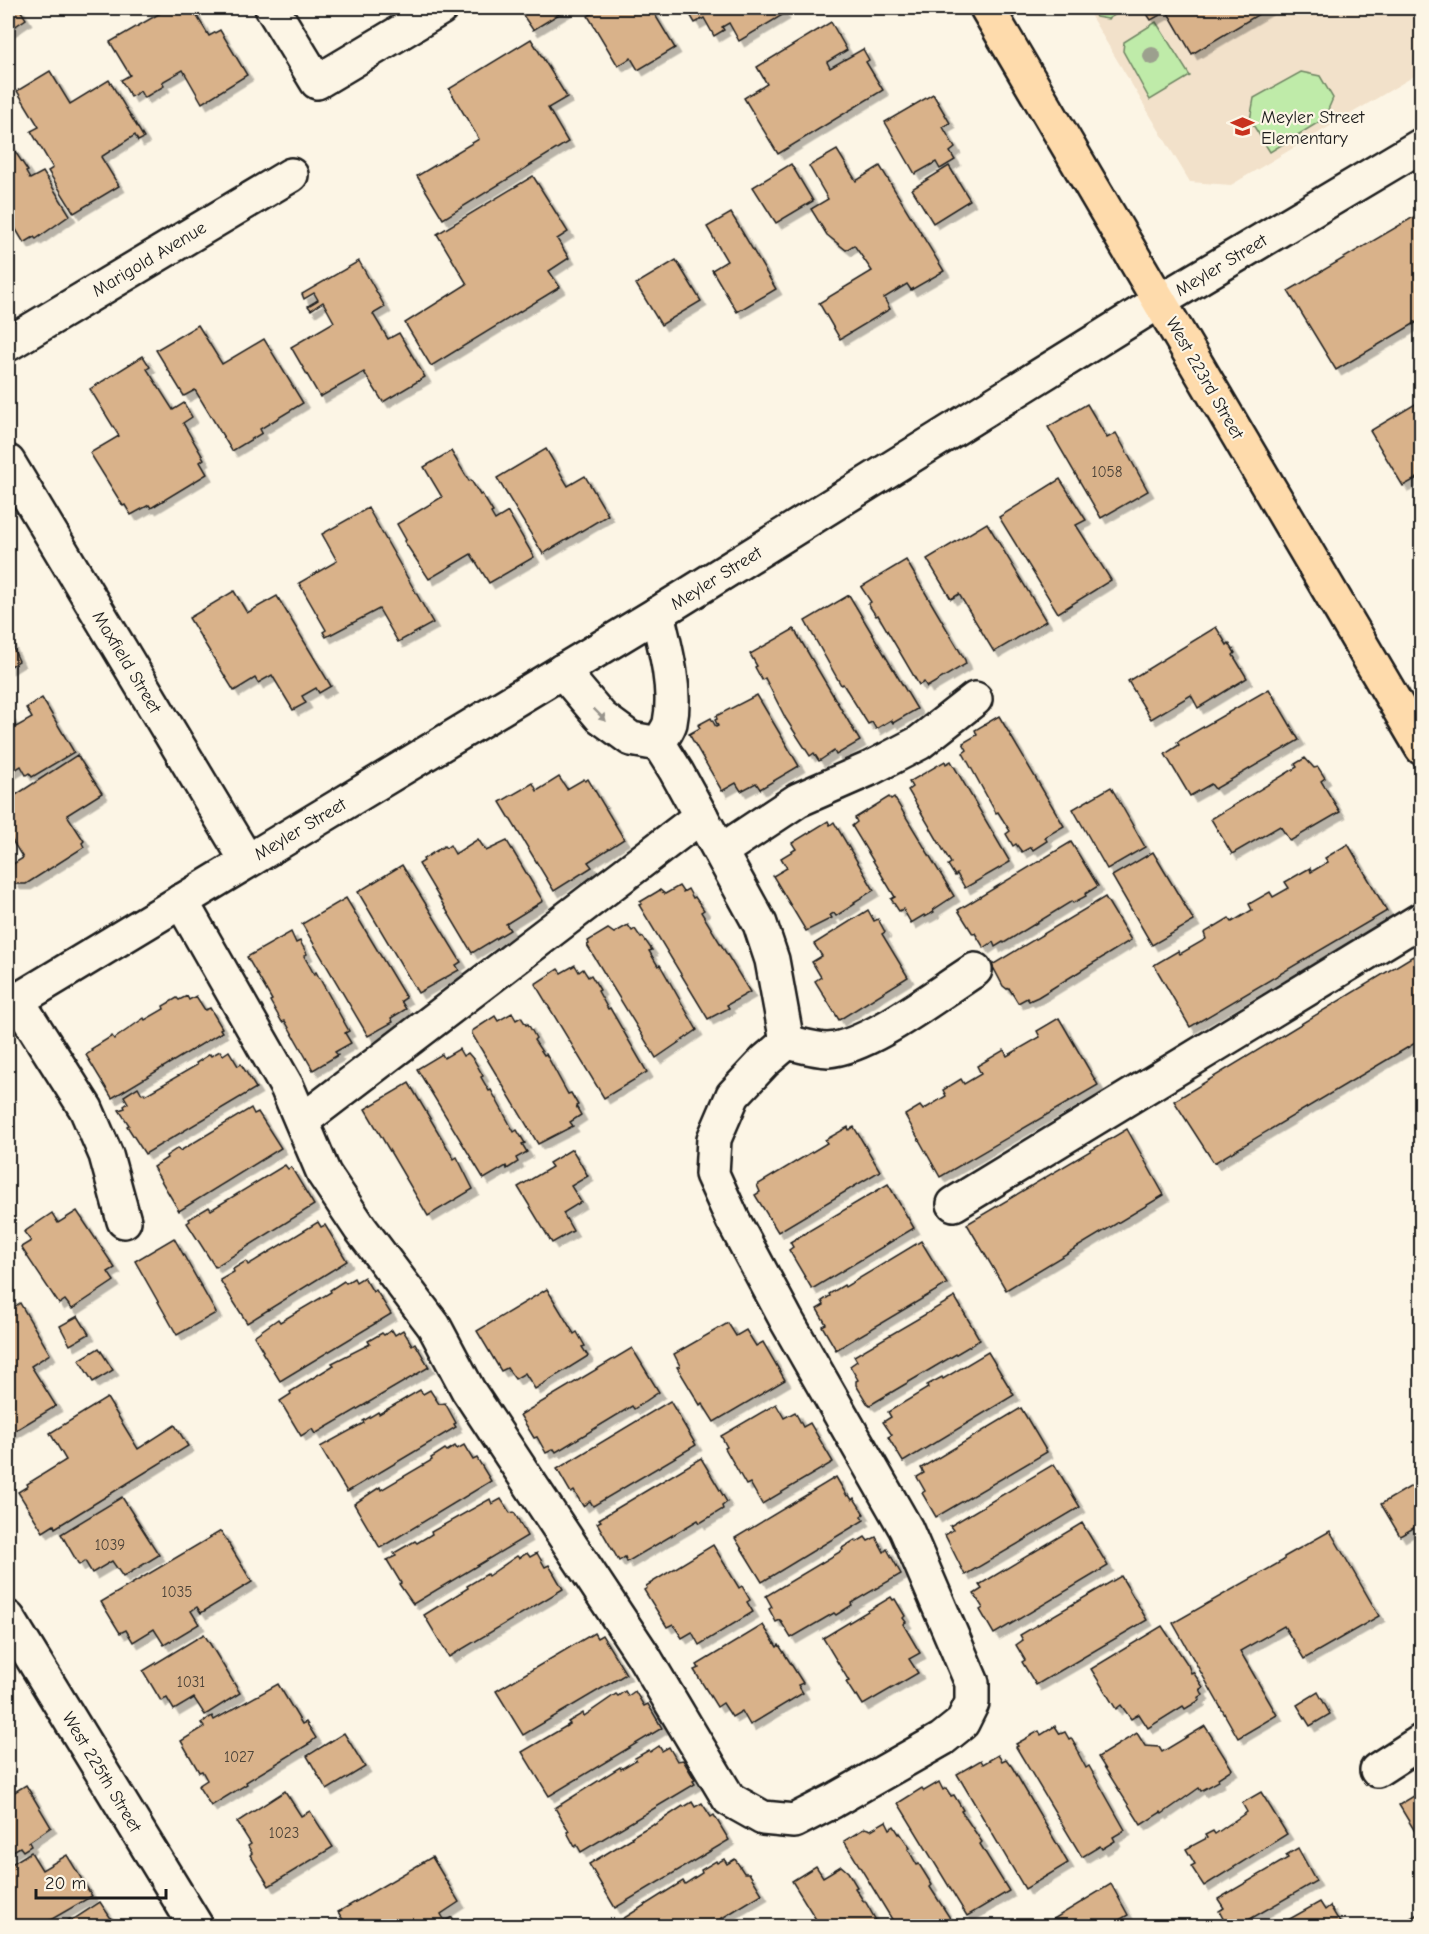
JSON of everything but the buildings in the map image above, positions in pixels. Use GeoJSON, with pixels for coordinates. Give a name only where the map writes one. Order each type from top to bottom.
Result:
{"type":"FeatureCollection","features":[{"type":"Feature","properties":{"kind":"main road","name":"West 223rd Street"},"geometry":{"type":"LineString","coordinates":[[987,8],[1422,748]]}},
{"type":"Feature","properties":{"kind":"street"},"geometry":{"type":"LineString","coordinates":[[272,8],[317,82],[441,8]]}},
{"type":"Feature","properties":{"kind":"street","name":"Meyler Street"},"geometry":{"type":"LineString","coordinates":[[12,1003],[657,614],[1160,301],[1422,145]]}},
{"type":"Feature","properties":{"kind":"street","name":"Marigold Avenue"},"geometry":{"type":"LineString","coordinates":[[8,344],[291,175]]}},
{"type":"Feature","properties":{"kind":"street","name":"Maxfield Street"},"geometry":{"type":"LineString","coordinates":[[8,462],[247,861]]}},
{"type":"Feature","properties":{"kind":"street"},"geometry":{"type":"LineString","coordinates":[[657,614],[667,656],[671,689],[670,724],[659,744]]}},
{"type":"Feature","properties":{"kind":"street"},"geometry":{"type":"LineString","coordinates":[[562,671],[601,717],[631,740],[659,744]]}},
{"type":"Feature","properties":{"kind":"street"},"geometry":{"type":"LineString","coordinates":[[721,851],[798,800],[869,769],[919,743],[975,699]]}},
{"type":"Feature","properties":{"kind":"street"},"geometry":{"type":"LineString","coordinates":[[659,744],[721,851],[763,933],[772,960],[787,1042]]}},
{"type":"Feature","properties":{"kind":"street"},"geometry":{"type":"LineString","coordinates":[[302,1121],[701,816]]}},
{"type":"Feature","properties":{"kind":"street"},"geometry":{"type":"LineString","coordinates":[[181,901],[287,1087],[324,1174],[360,1228],[434,1326],[468,1390],[643,1655],[729,1799],[763,1818],[794,1821],[942,1739],[962,1723],[972,1703],[972,1683],[906,1529],[787,1321],[733,1220],[712,1174],[714,1139],[733,1095],[765,1061],[787,1042]]}},
{"type":"Feature","properties":{"kind":"street"},"geometry":{"type":"LineString","coordinates":[[954,1204],[1422,919]]}},
{"type":"Feature","properties":{"kind":"street"},"geometry":{"type":"LineString","coordinates":[[787,1042],[827,1050],[854,1044],[876,1034],[975,970]]}},
{"type":"Feature","properties":{"kind":"street"},"geometry":{"type":"LineString","coordinates":[[12,1003],[86,1109],[106,1155],[124,1221]]}},
{"type":"Feature","properties":{"kind":"street","name":"West 225th Street"},"geometry":{"type":"LineString","coordinates":[[8,1618],[196,1926]]}},
{"type":"Feature","properties":{"kind":"street"},"geometry":{"type":"LineString","coordinates":[[1377,1770],[1422,1741]]}},
{"type":"Feature","properties":{"kind":"shaded area","name":"Meyler Street Elementary"},"geometry":{"type":"Polygon","coordinates":[[[1086,8],[1421,8],[1421,72],[1231,185],[1190,182],[1086,8]]]}},
{"type":"Feature","properties":{"kind":"green space"},"geometry":{"type":"Polygon","coordinates":[[[1091,8],[1127,8],[1108,19],[1096,17],[1091,8]]]}},
{"type":"Feature","properties":{"kind":"green space"},"geometry":{"type":"Polygon","coordinates":[[[1156,22],[1190,76],[1150,100],[1123,51],[1124,42],[1156,22]]]}},
{"type":"Feature","properties":{"kind":"green space"},"geometry":{"type":"Polygon","coordinates":[[[1301,72],[1320,76],[1333,98],[1324,119],[1270,152],[1250,120],[1254,98],[1301,72]]]}},
{"type":"Feature","properties":{"kind":"place","name":"Meyler Street Elementary"},"geometry":{"type":"Point","coordinates":[1243,127]}}]}
